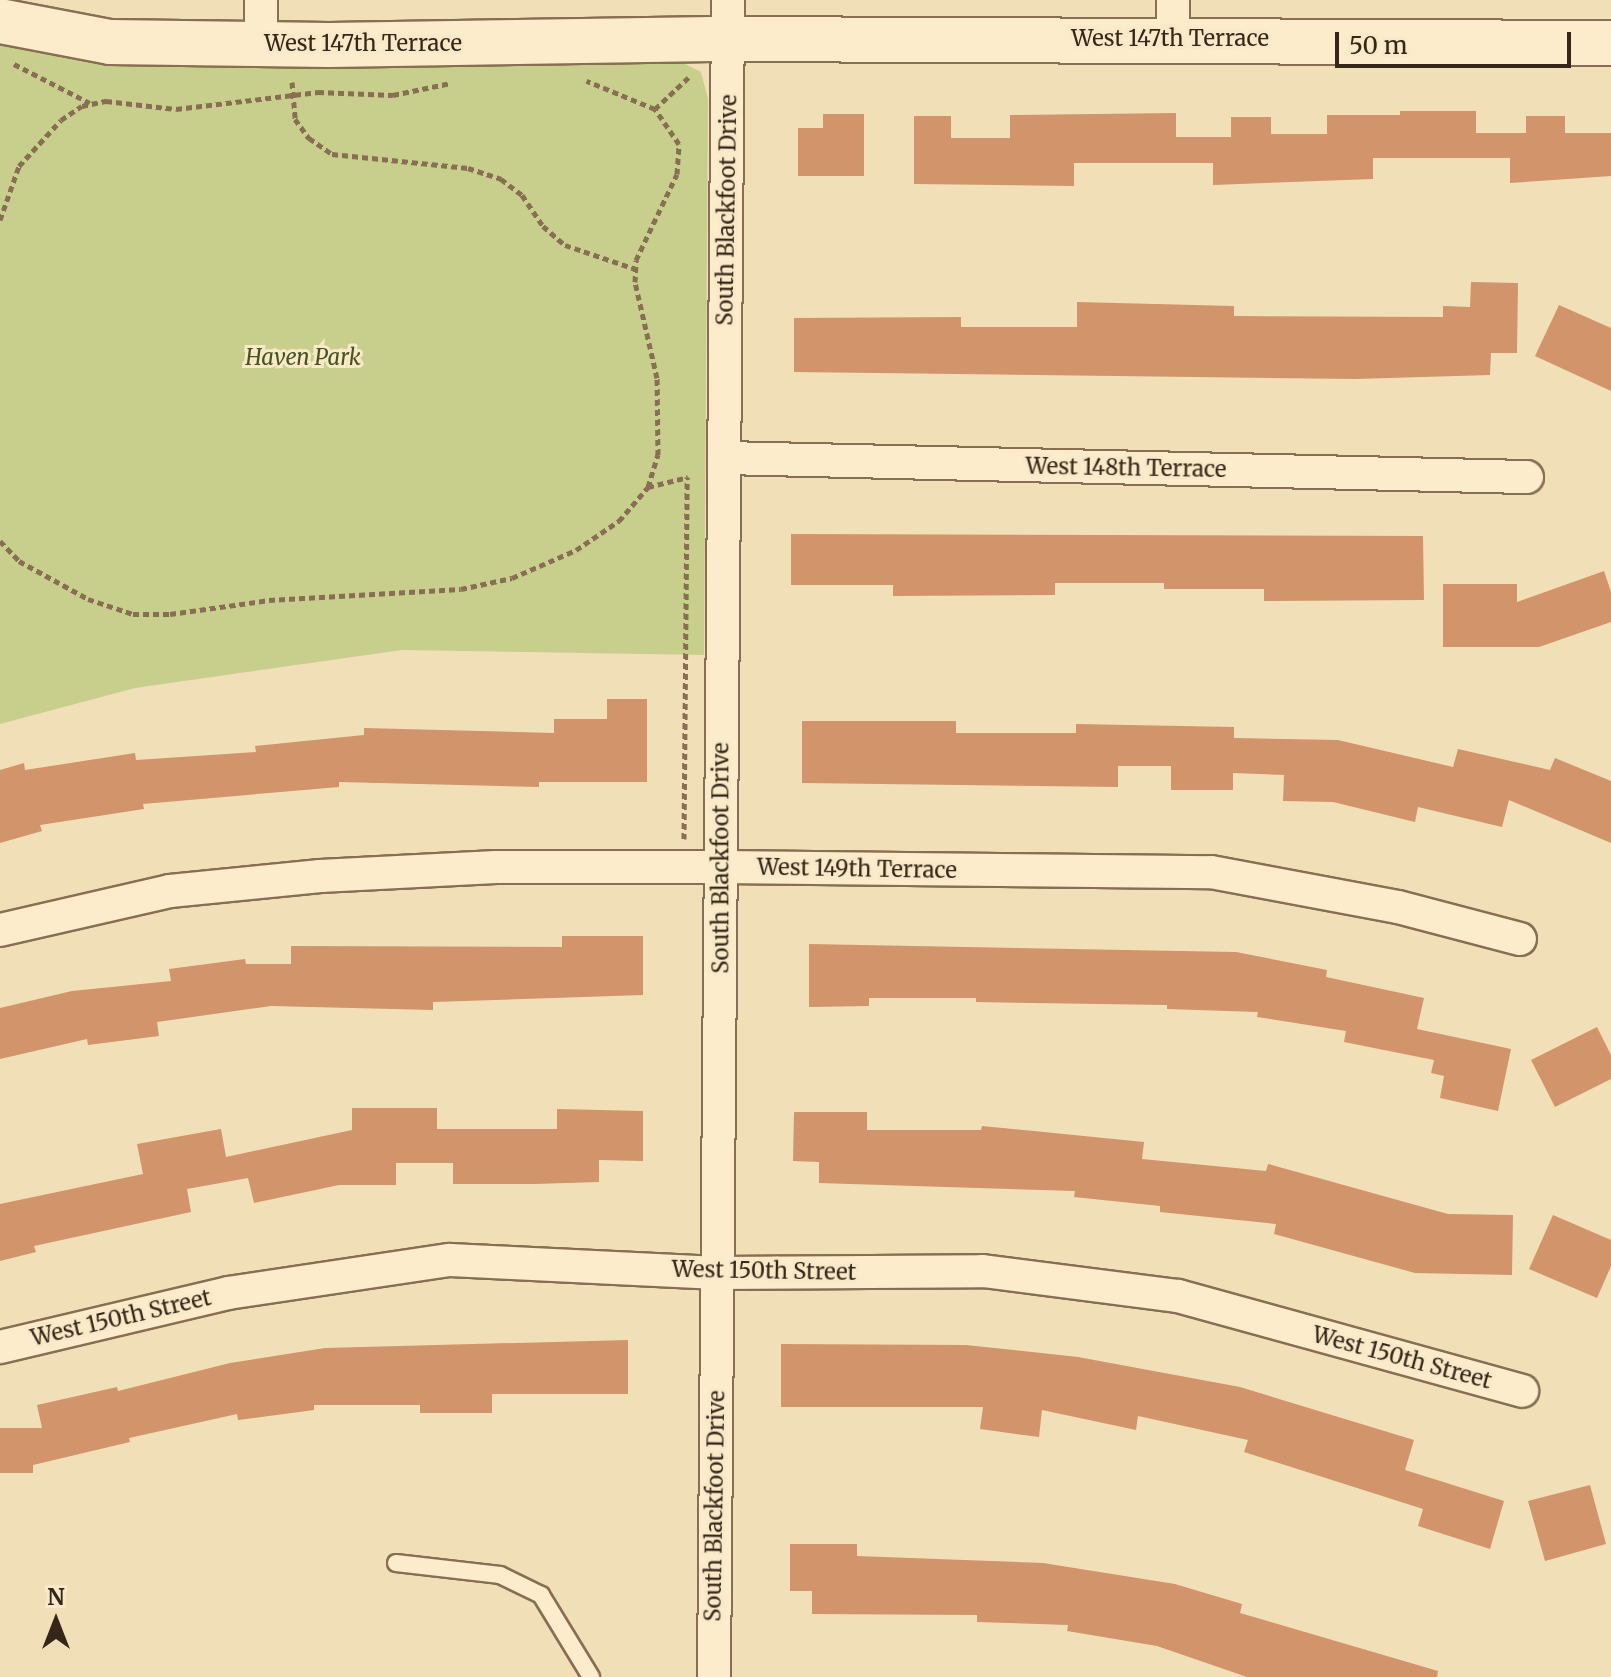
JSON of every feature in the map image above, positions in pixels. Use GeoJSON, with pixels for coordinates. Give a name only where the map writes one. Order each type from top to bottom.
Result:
{"type":"FeatureCollection","features":[{"type":"Feature","properties":{"kind":"street"},"geometry":{"type":"LineString","coordinates":[[261,0],[277,44]]}},
{"type":"Feature","properties":{"kind":"street","name":"West 147th Terrace"},"geometry":{"type":"LineString","coordinates":[[5,41],[277,44],[728,20],[1173,20],[1611,43]]}},
{"type":"Feature","properties":{"kind":"street","name":"South Blackfoot Drive"},"geometry":{"type":"LineString","coordinates":[[714,1677],[728,20]]}},
{"type":"Feature","properties":{"kind":"street","name":"West 148th Terrace"},"geometry":{"type":"LineString","coordinates":[[725,467],[1527,477]]}},
{"type":"Feature","properties":{"kind":"street","name":"West 149th Terrace"},"geometry":{"type":"LineString","coordinates":[[0,930],[170,891],[320,876],[496,867],[721,867],[1211,872],[1398,907],[1520,939]]}},
{"type":"Feature","properties":{"kind":"street","name":"West 150th Street"},"geometry":{"type":"LineString","coordinates":[[0,1347],[228,1293],[450,1260],[718,1273],[983,1271],[1178,1296],[1522,1391]]}},
{"type":"Feature","properties":{"kind":"lane"},"geometry":{"type":"LineString","coordinates":[[396,1563],[500,1575],[541,1595],[591,1677]]}},
{"type":"Feature","properties":{"kind":"path"},"geometry":{"type":"LineString","coordinates":[[5,41],[91,104]]}},
{"type":"Feature","properties":{"kind":"path"},"geometry":{"type":"LineString","coordinates":[[277,44],[292,94],[295,119],[309,138],[332,154],[468,168],[501,179],[522,195],[543,226],[565,245],[636,269]]}},
{"type":"Feature","properties":{"kind":"path"},"geometry":{"type":"LineString","coordinates":[[0,541],[19,561],[88,599],[133,614],[170,614],[269,600],[461,589],[512,578],[576,550],[619,521],[648,487],[658,455],[659,399],[636,269],[677,174],[679,144],[655,109],[619,90],[577,78]]}},
{"type":"Feature","properties":{"kind":"path"},"geometry":{"type":"LineString","coordinates":[[0,220],[19,166],[61,120],[91,104],[176,109],[292,94],[393,95],[466,80]]}},
{"type":"Feature","properties":{"kind":"path"},"geometry":{"type":"LineString","coordinates":[[648,487],[725,467]]}},
{"type":"Feature","properties":{"kind":"path"},"geometry":{"type":"LineString","coordinates":[[687,477],[682,823],[689,867]]}},
{"type":"Feature","properties":{"kind":"green space","name":"Haven Park"},"geometry":{"type":"Polygon","coordinates":[[[0,39],[675,59],[701,72],[708,99],[704,655],[402,650],[135,688],[0,724],[0,39]]]}},
{"type":"Feature","properties":{"kind":"building"},"geometry":{"type":"Polygon","coordinates":[[[1400,111],[1476,111],[1476,133],[1526,133],[1526,116],[1565,116],[1565,133],[1611,133],[1611,176],[1510,183],[1510,158],[1373,158],[1373,179],[1213,185],[1213,163],[1074,163],[1074,186],[914,184],[914,116],[951,116],[951,138],[1010,138],[1010,115],[1176,113],[1176,137],[1231,137],[1231,117],[1271,117],[1271,134],[1327,134],[1327,115],[1400,115],[1400,111]]]}},
{"type":"Feature","properties":{"kind":"building"},"geometry":{"type":"Polygon","coordinates":[[[823,114],[864,114],[864,176],[798,176],[798,128],[823,128],[823,114]]]}},
{"type":"Feature","properties":{"kind":"building"},"geometry":{"type":"Polygon","coordinates":[[[1471,282],[1518,283],[1517,353],[1491,353],[1490,375],[1355,379],[794,372],[794,318],[961,317],[961,327],[1077,327],[1077,302],[1234,306],[1234,316],[1443,317],[1443,306],[1470,307],[1471,282]]]}},
{"type":"Feature","properties":{"kind":"building"},"geometry":{"type":"Polygon","coordinates":[[[1559,305],[1611,328],[1611,391],[1535,356],[1559,305]]]}},
{"type":"Feature","properties":{"kind":"building"},"geometry":{"type":"Polygon","coordinates":[[[791,534],[1423,536],[1424,600],[1264,601],[1264,589],[1164,589],[1164,583],[1055,583],[1055,595],[893,596],[893,585],[791,585],[791,534]]]}},
{"type":"Feature","properties":{"kind":"building"},"geometry":{"type":"Polygon","coordinates":[[[1604,571],[1611,592],[1611,622],[1539,647],[1443,647],[1443,584],[1517,584],[1517,602],[1604,571]]]}},
{"type":"Feature","properties":{"kind":"building"},"geometry":{"type":"Polygon","coordinates":[[[607,699],[647,699],[647,782],[539,782],[539,787],[339,782],[339,787],[143,804],[144,809],[40,825],[42,831],[0,843],[0,770],[24,763],[25,770],[135,753],[136,760],[256,752],[255,746],[364,735],[364,728],[554,733],[554,719],[607,719],[607,699]]]}},
{"type":"Feature","properties":{"kind":"building"},"geometry":{"type":"Polygon","coordinates":[[[802,721],[956,721],[956,733],[1076,733],[1076,724],[1234,727],[1234,738],[1338,740],[1453,767],[1458,749],[1550,770],[1555,758],[1611,781],[1611,843],[1509,800],[1502,827],[1418,807],[1415,822],[1333,802],[1283,801],[1284,775],[1233,773],[1233,790],[1171,790],[1171,766],[1118,766],[1118,787],[802,783],[802,721]]]}},
{"type":"Feature","properties":{"kind":"building"},"geometry":{"type":"Polygon","coordinates":[[[562,936],[643,936],[643,995],[433,1002],[433,1010],[271,1006],[157,1022],[159,1036],[88,1045],[87,1039],[0,1059],[0,1008],[72,991],[171,981],[169,969],[245,959],[246,964],[291,964],[291,946],[562,947],[562,936]]]}},
{"type":"Feature","properties":{"kind":"building"},"geometry":{"type":"Polygon","coordinates":[[[809,944],[1236,952],[1327,970],[1326,977],[1424,998],[1417,1029],[1511,1049],[1498,1111],[1440,1098],[1444,1076],[1431,1073],[1434,1060],[1344,1042],[1346,1031],[1257,1017],[1258,1012],[1167,1009],[1167,1005],[976,1002],[976,998],[869,998],[869,1006],[809,1007],[809,944]]]}},
{"type":"Feature","properties":{"kind":"building"},"geometry":{"type":"Polygon","coordinates":[[[1597,1027],[1611,1055],[1611,1079],[1555,1107],[1531,1060],[1597,1027]]]}},
{"type":"Feature","properties":{"kind":"building"},"geometry":{"type":"Polygon","coordinates":[[[352,1108],[437,1108],[437,1129],[557,1129],[557,1109],[643,1111],[643,1161],[599,1160],[599,1182],[534,1184],[453,1184],[453,1163],[396,1163],[396,1185],[339,1185],[254,1203],[248,1178],[187,1189],[191,1212],[34,1246],[36,1252],[0,1261],[0,1204],[143,1174],[137,1144],[221,1129],[226,1157],[352,1130],[352,1108]]]}},
{"type":"Feature","properties":{"kind":"building"},"geometry":{"type":"Polygon","coordinates":[[[794,1112],[867,1112],[867,1130],[981,1130],[982,1126],[1144,1142],[1142,1159],[1266,1171],[1268,1164],[1448,1214],[1513,1215],[1512,1275],[1415,1273],[1274,1234],[1276,1224],[1160,1212],[1160,1206],[1074,1197],[1075,1191],[819,1183],[819,1162],[793,1161],[794,1112]]]}},
{"type":"Feature","properties":{"kind":"building"},"geometry":{"type":"Polygon","coordinates":[[[1553,1215],[1611,1240],[1611,1266],[1597,1298],[1529,1269],[1553,1215]]]}},
{"type":"Feature","properties":{"kind":"building"},"geometry":{"type":"Polygon","coordinates":[[[628,1340],[628,1394],[492,1394],[492,1413],[420,1413],[420,1405],[314,1405],[314,1410],[238,1420],[237,1414],[129,1438],[130,1442],[33,1465],[33,1473],[0,1473],[0,1428],[42,1428],[37,1405],[117,1387],[118,1391],[230,1363],[325,1348],[628,1340]]]}},
{"type":"Feature","properties":{"kind":"building"},"geometry":{"type":"Polygon","coordinates":[[[781,1344],[966,1345],[1078,1357],[1240,1387],[1414,1440],[1405,1470],[1504,1501],[1490,1549],[1418,1526],[1423,1509],[1244,1452],[1248,1440],[1138,1416],[1136,1430],[1042,1410],[1039,1437],[980,1429],[983,1407],[781,1407],[781,1344]]]}},
{"type":"Feature","properties":{"kind":"building"},"geometry":{"type":"Polygon","coordinates":[[[1590,1485],[1606,1544],[1545,1561],[1528,1501],[1590,1485]]]}},
{"type":"Feature","properties":{"kind":"building"},"geometry":{"type":"Polygon","coordinates":[[[790,1544],[857,1544],[857,1556],[1043,1563],[1175,1584],[1242,1604],[1240,1613],[1438,1671],[1437,1677],[1247,1677],[1157,1646],[1067,1631],[1068,1625],[977,1622],[977,1615],[812,1614],[812,1591],[790,1591],[790,1544]]]}}]}
